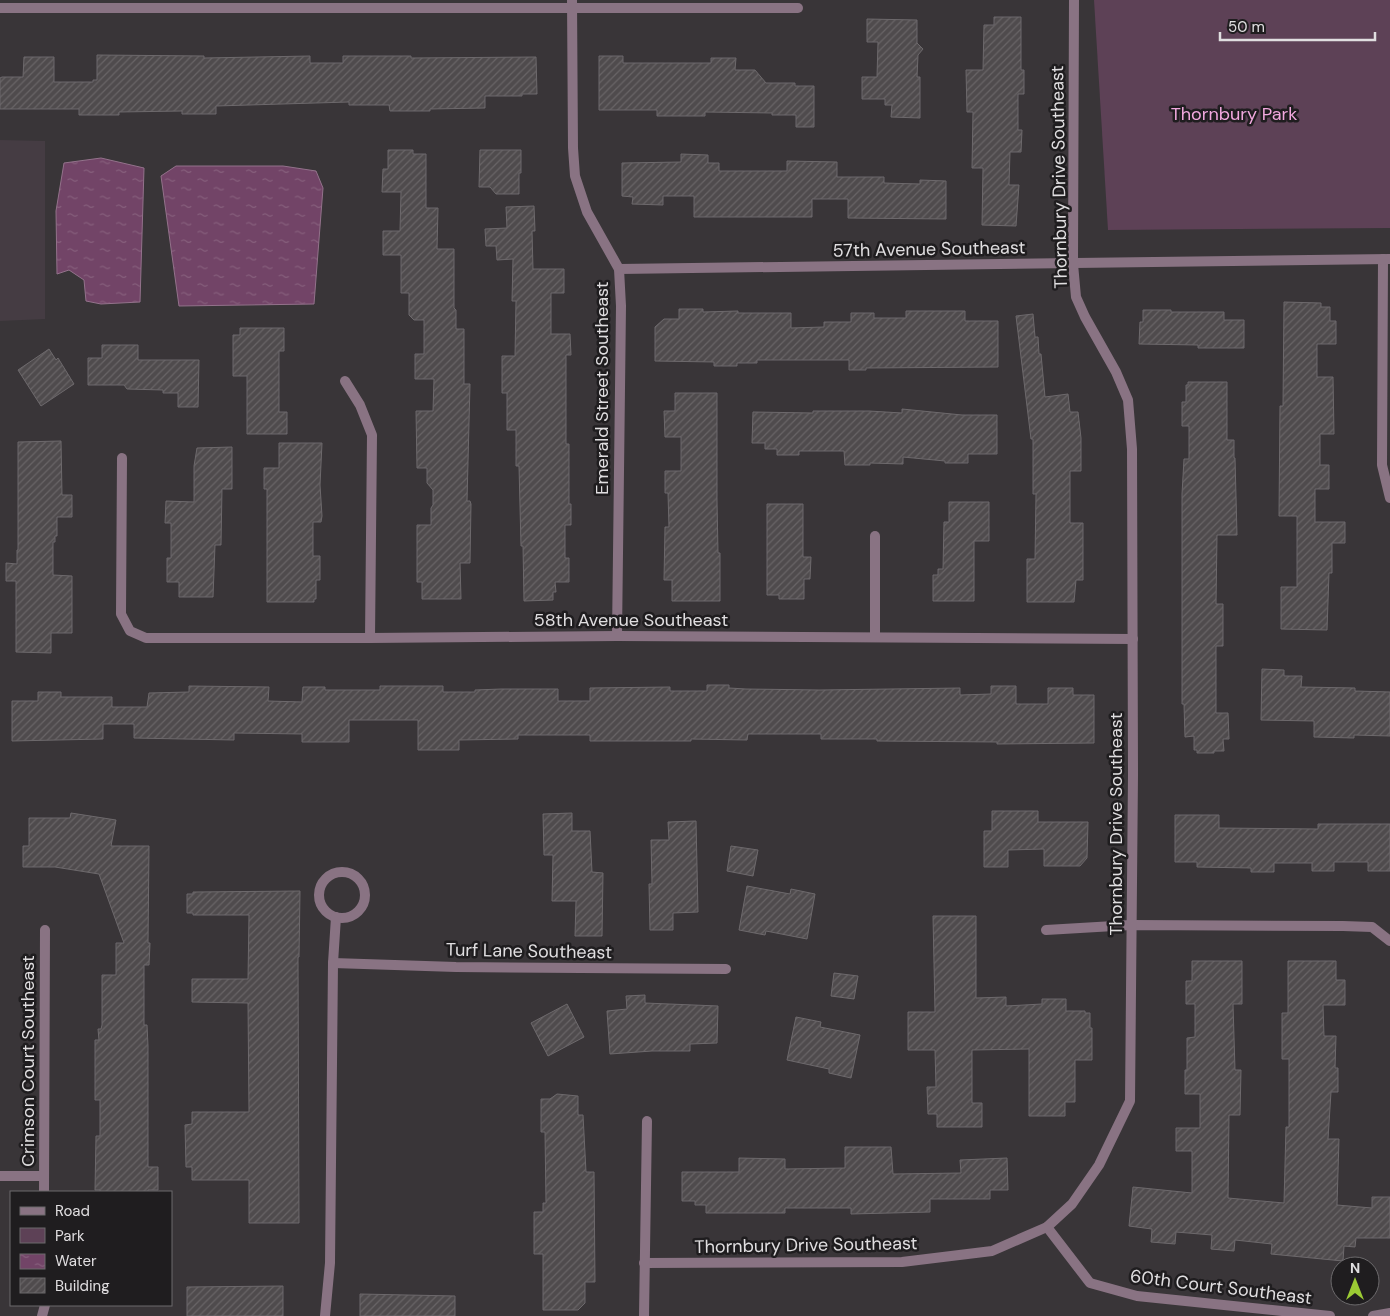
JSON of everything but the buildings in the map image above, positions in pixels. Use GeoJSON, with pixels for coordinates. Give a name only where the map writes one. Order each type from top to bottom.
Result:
{"type":"FeatureCollection","features":[{"type":"Feature","properties":{"kind":"street","name":"Thornbury Drive Southeast"},"geometry":{"type":"LineString","coordinates":[[644,1263],[902,1262],[992,1250],[1047,1227],[1072,1204],[1099,1165],[1130,1101],[1133,639],[1132,449],[1128,400],[1116,372],[1085,317],[1076,296],[1073,264],[1074,0]]}},
{"type":"Feature","properties":{"kind":"street"},"geometry":{"type":"LineString","coordinates":[[0,8],[572,4],[798,8]]}},
{"type":"Feature","properties":{"kind":"street","name":"Emerald Street Southeast"},"geometry":{"type":"LineString","coordinates":[[572,4],[573,148],[575,176],[587,212],[619,268],[621,306],[617,636]]}},
{"type":"Feature","properties":{"kind":"street","name":"57th Avenue Southeast"},"geometry":{"type":"LineString","coordinates":[[619,268],[1386,259]]}},
{"type":"Feature","properties":{"kind":"street"},"geometry":{"type":"LineString","coordinates":[[1386,259],[1382,466],[1390,498]]}},
{"type":"Feature","properties":{"kind":"street"},"geometry":{"type":"LineString","coordinates":[[345,381],[360,405],[372,435],[370,638]]}},
{"type":"Feature","properties":{"kind":"street","name":"58th Avenue Southeast"},"geometry":{"type":"LineString","coordinates":[[122,458],[121,614],[130,631],[146,638],[617,636],[1133,639]]}},
{"type":"Feature","properties":{"kind":"street"},"geometry":{"type":"LineString","coordinates":[[875,536],[875,637]]}},
{"type":"Feature","properties":{"kind":"street"},"geometry":{"type":"LineString","coordinates":[[339,872],[348,872],[356,876],[362,883],[365,892],[364,900],[354,914],[336,917],[328,913],[322,906],[319,897],[320,888],[324,880],[331,875],[339,872]]}},
{"type":"Feature","properties":{"kind":"street"},"geometry":{"type":"LineString","coordinates":[[325,1316],[330,1263],[333,963],[336,917]]}},
{"type":"Feature","properties":{"kind":"street"},"geometry":{"type":"LineString","coordinates":[[1046,930],[1131,925],[1372,927],[1390,941]]}},
{"type":"Feature","properties":{"kind":"street","name":"Crimson Court Southeast"},"geometry":{"type":"LineString","coordinates":[[44,1191],[45,930]]}},
{"type":"Feature","properties":{"kind":"street","name":"Turf Lane Southeast"},"geometry":{"type":"LineString","coordinates":[[333,963],[456,967],[726,969]]}},
{"type":"Feature","properties":{"kind":"street"},"geometry":{"type":"LineString","coordinates":[[644,1316],[647,1121]]}},
{"type":"Feature","properties":{"kind":"street"},"geometry":{"type":"LineString","coordinates":[[0,1176],[44,1176]]}},
{"type":"Feature","properties":{"kind":"street","name":"60th Court Southeast"},"geometry":{"type":"LineString","coordinates":[[1047,1227],[1090,1283],[1137,1296],[1330,1316]]}},
{"type":"Feature","properties":{"kind":"street"},"geometry":{"type":"LineString","coordinates":[[1373,1316],[1390,1313]]}},
{"type":"Feature","properties":{"kind":"shaded area"},"geometry":{"type":"Polygon","coordinates":[[[0,140],[45,141],[45,319],[0,321],[0,140]]]}},
{"type":"Feature","properties":{"kind":"green space","name":"Thornbury Park"},"geometry":{"type":"Polygon","coordinates":[[[1094,0],[1390,0],[1390,228],[1108,230],[1094,0]]]}},
{"type":"Feature","properties":{"kind":"water"},"geometry":{"type":"Polygon","coordinates":[[[101,158],[144,168],[140,302],[101,304],[86,301],[84,280],[69,270],[57,274],[56,211],[64,163],[101,158]]]}},
{"type":"Feature","properties":{"kind":"water"},"geometry":{"type":"Polygon","coordinates":[[[176,166],[283,166],[316,171],[323,188],[314,304],[179,306],[161,176],[176,166]]]}}]}
